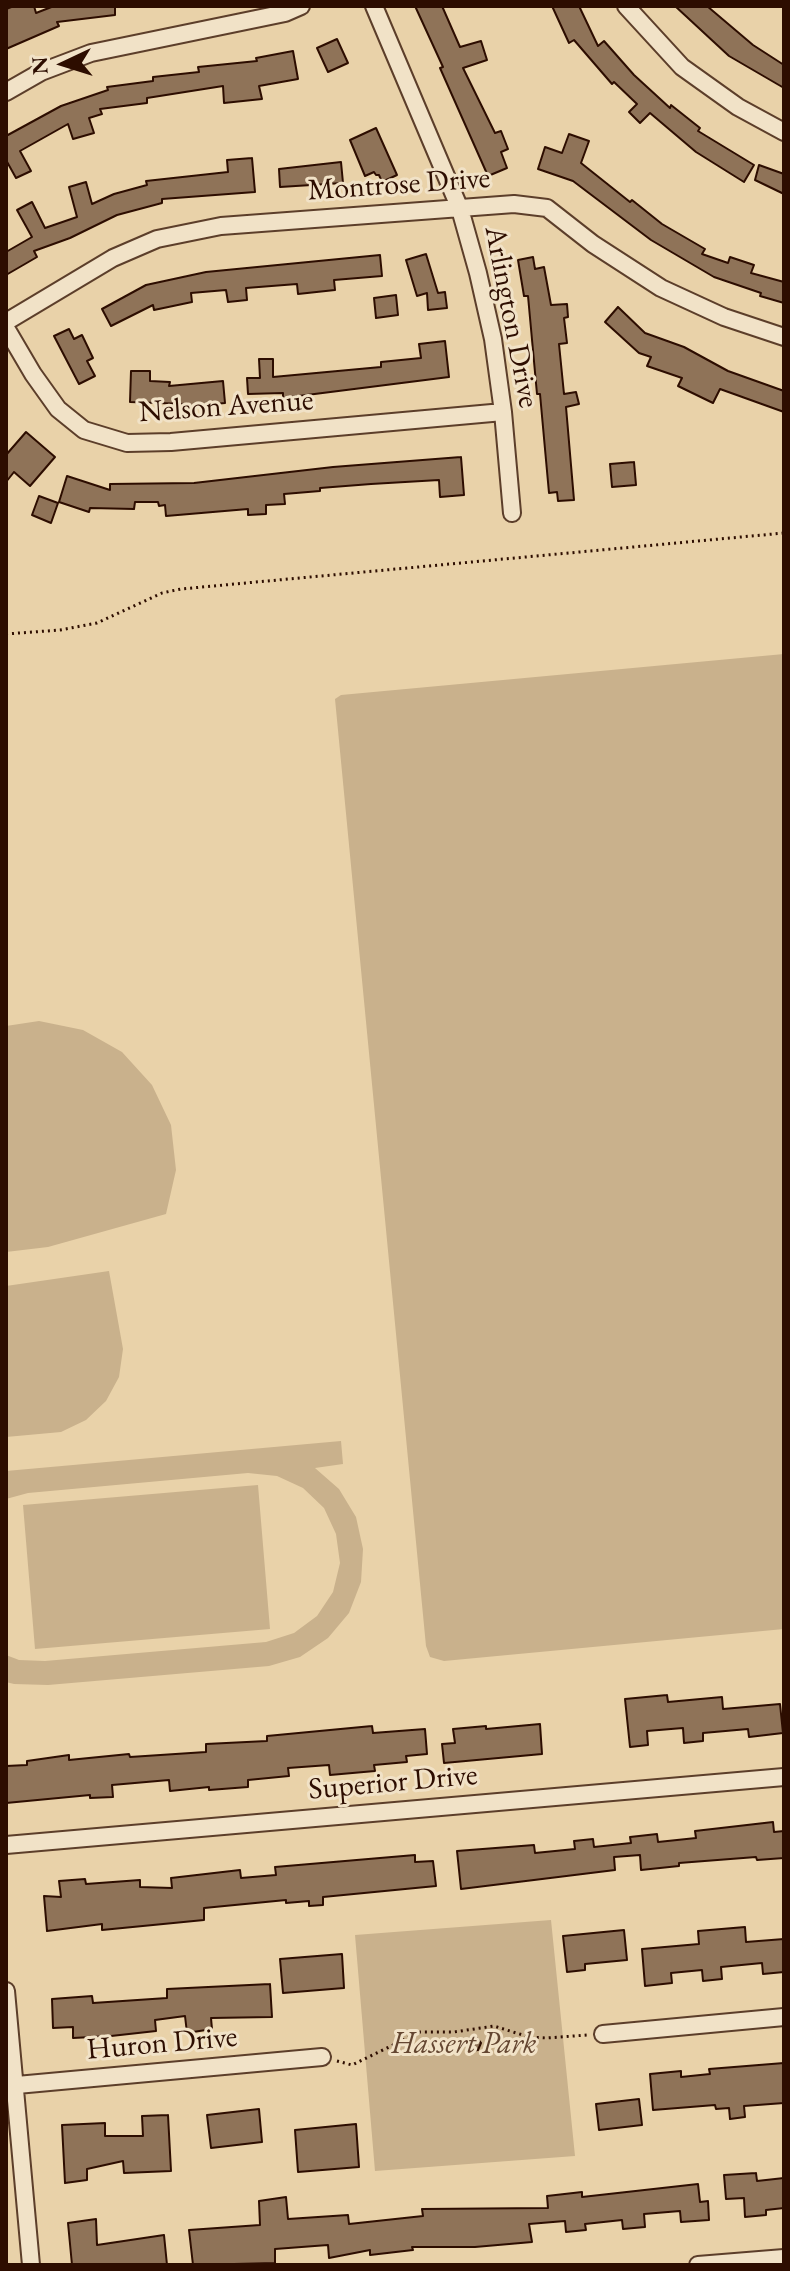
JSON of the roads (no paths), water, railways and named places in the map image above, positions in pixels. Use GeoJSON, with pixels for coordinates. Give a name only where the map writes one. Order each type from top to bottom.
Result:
{"type":"FeatureCollection","features":[{"type":"Feature","properties":{"kind":"street"},"geometry":{"type":"LineString","coordinates":[[6,92],[41,72],[91,53],[285,13],[301,6]]}},
{"type":"Feature","properties":{"kind":"street","name":"Arlington Drive"},"geometry":{"type":"LineString","coordinates":[[374,6],[460,209],[493,339],[512,513]]}},
{"type":"Feature","properties":{"kind":"street"},"geometry":{"type":"LineString","coordinates":[[626,6],[682,67],[738,107],[784,132]]}},
{"type":"Feature","properties":{"kind":"street","name":"Montrose Drive"},"geometry":{"type":"LineString","coordinates":[[6,325],[113,258],[157,239],[221,226],[514,204],[547,208],[593,244],[661,288],[724,317],[784,337]]}},
{"type":"Feature","properties":{"kind":"street","name":"Nelson Avenue"},"geometry":{"type":"LineString","coordinates":[[6,325],[33,374],[58,409],[84,430],[127,443],[171,442],[503,412]]}},
{"type":"Feature","properties":{"kind":"street","name":"Superior Drive"},"geometry":{"type":"LineString","coordinates":[[6,1845],[784,1777]]}},
{"type":"Feature","properties":{"kind":"street"},"geometry":{"type":"LineString","coordinates":[[6,1991],[10,2086],[31,2265]]}},
{"type":"Feature","properties":{"kind":"street"},"geometry":{"type":"LineString","coordinates":[[603,2034],[784,2017]]}},
{"type":"Feature","properties":{"kind":"street","name":"Huron Drive"},"geometry":{"type":"LineString","coordinates":[[10,2086],[322,2057]]}},
{"type":"Feature","properties":{"kind":"street"},"geometry":{"type":"LineString","coordinates":[[698,2265],[784,2258]]}},
{"type":"Feature","properties":{"kind":"park label","name":"Hassert Park"},"geometry":{"type":"Point","coordinates":[464,2045]}}]}
